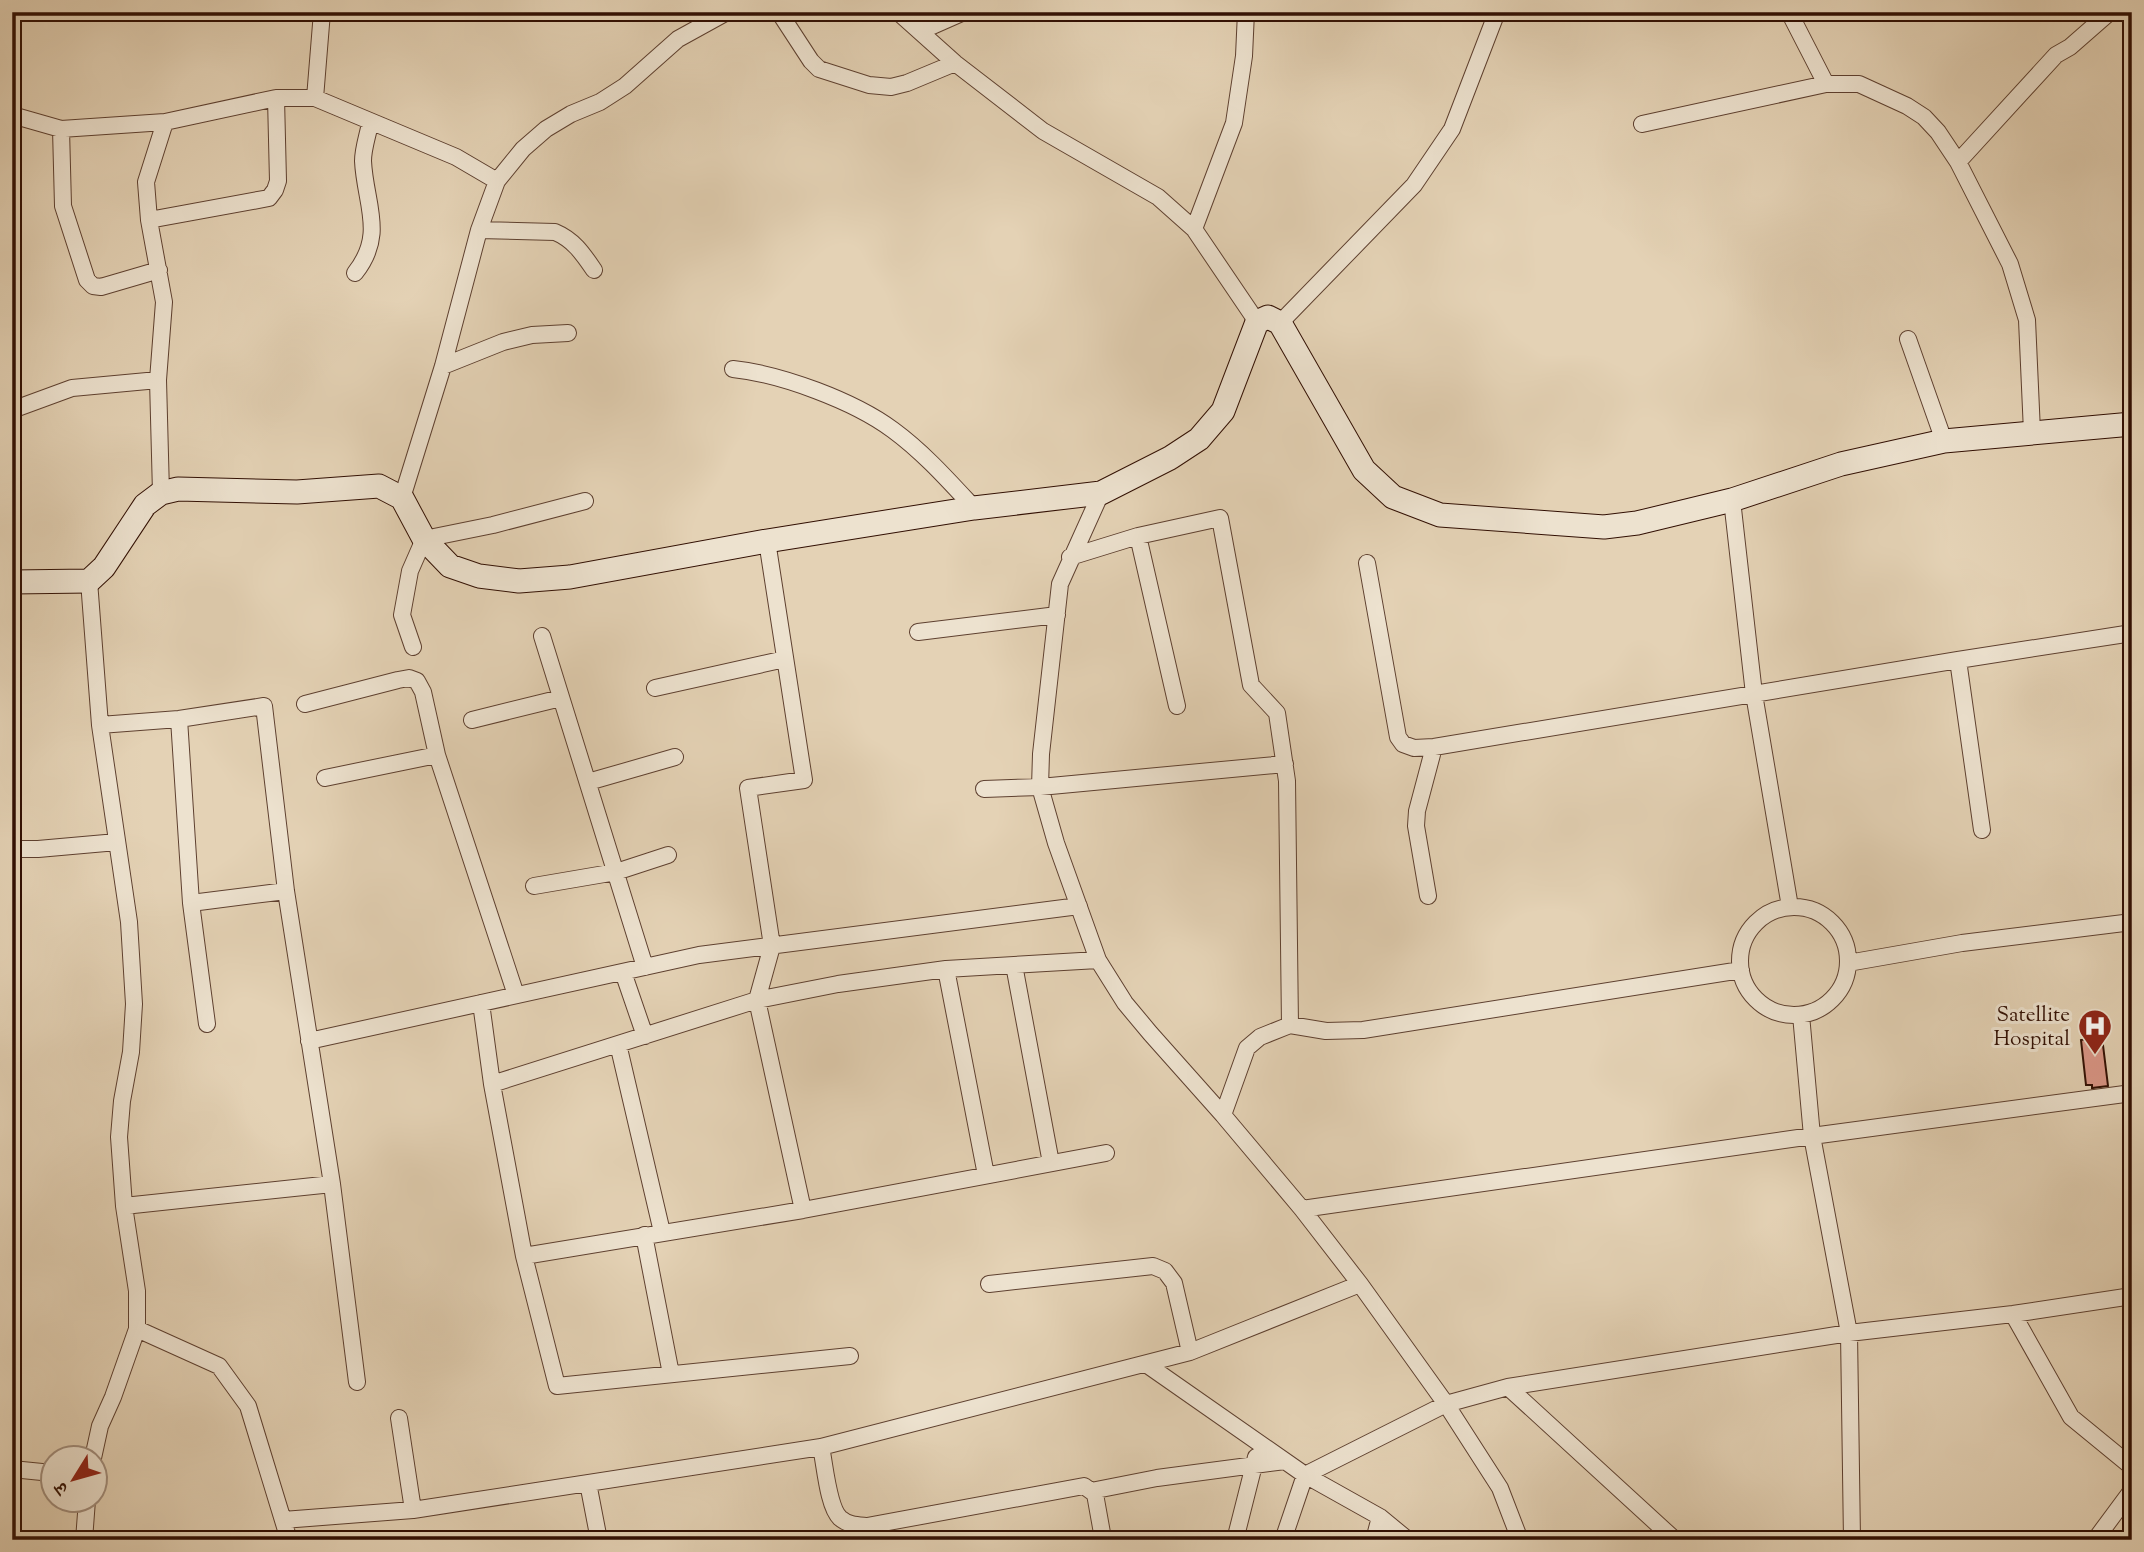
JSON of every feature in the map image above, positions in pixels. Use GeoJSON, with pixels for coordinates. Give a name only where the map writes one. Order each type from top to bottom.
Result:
{"type":"FeatureCollection","features":[{"type":"Feature","properties":{"kind":"street"},"geometry":{"type":"LineString","coordinates":[[315,98],[322,12]]}},
{"type":"Feature","properties":{"kind":"street"},"geometry":{"type":"LineString","coordinates":[[402,498],[443,366],[479,230],[497,181],[523,149],[546,129],[571,114],[600,102],[625,86],[678,38],[727,12]]}},
{"type":"Feature","properties":{"kind":"street"},"geometry":{"type":"LineString","coordinates":[[779,12],[819,69],[869,85],[891,86],[907,83],[955,63]]}},
{"type":"Feature","properties":{"kind":"street"},"geometry":{"type":"LineString","coordinates":[[898,12],[955,63],[1043,131],[1158,197],[1194,229],[1268,323],[1364,470],[1393,497],[1440,515],[1604,527],[1637,523],[1732,500],[1841,464],[1944,441],[2132,424]]}},
{"type":"Feature","properties":{"kind":"street"},"geometry":{"type":"LineString","coordinates":[[920,31],[964,12]]}},
{"type":"Feature","properties":{"kind":"street"},"geometry":{"type":"LineString","coordinates":[[1194,229],[1234,123],[1244,56],[1246,12]]}},
{"type":"Feature","properties":{"kind":"street"},"geometry":{"type":"LineString","coordinates":[[12,582],[89,581],[104,567],[145,505],[161,493],[178,489],[297,492],[379,486],[402,498],[424,539],[450,566],[479,576],[519,580],[570,577],[767,541],[974,508],[1101,493],[1199,439],[1223,411],[1268,323],[1413,185],[1452,129],[1497,12]]}},
{"type":"Feature","properties":{"kind":"street"},"geometry":{"type":"LineString","coordinates":[[1788,12],[1826,84]]}},
{"type":"Feature","properties":{"kind":"street"},"geometry":{"type":"LineString","coordinates":[[1958,162],[2056,55],[2070,47],[2110,12]]}},
{"type":"Feature","properties":{"kind":"street"},"geometry":{"type":"LineString","coordinates":[[1642,124],[1826,84],[1859,84],[1924,117],[1958,162],[2010,264],[2022,301],[2029,340],[2032,432]]}},
{"type":"Feature","properties":{"kind":"street"},"geometry":{"type":"LineString","coordinates":[[12,115],[61,129],[165,122],[276,99],[315,98],[456,157],[497,181]]}},
{"type":"Feature","properties":{"kind":"street"},"geometry":{"type":"LineString","coordinates":[[149,220],[270,198],[278,181],[276,99]]}},
{"type":"Feature","properties":{"kind":"street"},"geometry":{"type":"LineString","coordinates":[[161,493],[158,380],[164,302],[149,220],[146,182],[165,122]]}},
{"type":"Feature","properties":{"kind":"street"},"geometry":{"type":"LineString","coordinates":[[355,273],[367,258],[371,246],[369,191],[363,161],[370,123]]}},
{"type":"Feature","properties":{"kind":"street"},"geometry":{"type":"LineString","coordinates":[[61,129],[63,206],[87,280],[93,286],[101,287],[159,270]]}},
{"type":"Feature","properties":{"kind":"street"},"geometry":{"type":"LineString","coordinates":[[479,230],[555,232],[577,246],[594,270]]}},
{"type":"Feature","properties":{"kind":"street"},"geometry":{"type":"LineString","coordinates":[[443,366],[503,342],[532,335],[568,333]]}},
{"type":"Feature","properties":{"kind":"street"},"geometry":{"type":"LineString","coordinates":[[1908,339],[1944,441]]}},
{"type":"Feature","properties":{"kind":"street"},"geometry":{"type":"LineString","coordinates":[[733,369],[759,372],[783,380],[818,392],[871,416],[919,451],[974,508]]}},
{"type":"Feature","properties":{"kind":"street"},"geometry":{"type":"LineString","coordinates":[[12,410],[72,388],[158,380]]}},
{"type":"Feature","properties":{"kind":"street"},"geometry":{"type":"LineString","coordinates":[[1101,493],[1060,584],[1041,754],[1040,787],[1056,843],[1098,960],[1125,1003],[1302,1209],[1360,1284],[1446,1404],[1500,1488],[1520,1540]]}},
{"type":"Feature","properties":{"kind":"street"},"geometry":{"type":"LineString","coordinates":[[1732,500],[1754,694],[1790,907]]}},
{"type":"Feature","properties":{"kind":"street"},"geometry":{"type":"LineString","coordinates":[[424,539],[493,525],[585,501]]}},
{"type":"Feature","properties":{"kind":"street"},"geometry":{"type":"LineString","coordinates":[[1070,558],[1138,537],[1220,518],[1251,685],[1277,713],[1285,764],[1290,1025]]}},
{"type":"Feature","properties":{"kind":"street"},"geometry":{"type":"LineString","coordinates":[[1138,537],[1177,706]]}},
{"type":"Feature","properties":{"kind":"street"},"geometry":{"type":"LineString","coordinates":[[414,647],[402,615],[410,571],[424,539]]}},
{"type":"Feature","properties":{"kind":"street"},"geometry":{"type":"LineString","coordinates":[[767,541],[804,780],[748,788],[772,946],[757,1000],[803,1210]]}},
{"type":"Feature","properties":{"kind":"street"},"geometry":{"type":"LineString","coordinates":[[1367,563],[1398,737],[1403,744],[1414,748],[1434,747],[1958,660],[2132,634]]}},
{"type":"Feature","properties":{"kind":"street"},"geometry":{"type":"LineString","coordinates":[[89,581],[100,725],[129,922],[134,1004],[131,1052],[119,1137],[124,1206],[137,1291],[137,1329],[113,1398],[100,1426],[96,1444]]}},
{"type":"Feature","properties":{"kind":"street"},"geometry":{"type":"LineString","coordinates":[[919,632],[1057,615]]}},
{"type":"Feature","properties":{"kind":"street"},"geometry":{"type":"LineString","coordinates":[[542,636],[645,967]]}},
{"type":"Feature","properties":{"kind":"street"},"geometry":{"type":"LineString","coordinates":[[655,688],[785,659]]}},
{"type":"Feature","properties":{"kind":"street"},"geometry":{"type":"LineString","coordinates":[[1958,660],[1982,830]]}},
{"type":"Feature","properties":{"kind":"street"},"geometry":{"type":"LineString","coordinates":[[305,704],[409,678],[417,681],[423,692],[437,755],[516,995]]}},
{"type":"Feature","properties":{"kind":"street"},"geometry":{"type":"LineString","coordinates":[[472,720],[561,698]]}},
{"type":"Feature","properties":{"kind":"street"},"geometry":{"type":"LineString","coordinates":[[100,725],[179,719],[264,706],[286,891],[332,1184],[357,1382]]}},
{"type":"Feature","properties":{"kind":"street"},"geometry":{"type":"LineString","coordinates":[[179,719],[191,902],[207,1024]]}},
{"type":"Feature","properties":{"kind":"street"},"geometry":{"type":"LineString","coordinates":[[1428,896],[1416,826],[1417,811],[1434,747]]}},
{"type":"Feature","properties":{"kind":"street"},"geometry":{"type":"LineString","coordinates":[[325,778],[437,755]]}},
{"type":"Feature","properties":{"kind":"street"},"geometry":{"type":"LineString","coordinates":[[588,782],[675,757]]}},
{"type":"Feature","properties":{"kind":"street"},"geometry":{"type":"LineString","coordinates":[[984,789],[1040,787],[1285,764]]}},
{"type":"Feature","properties":{"kind":"street"},"geometry":{"type":"LineString","coordinates":[[12,849],[117,842]]}},
{"type":"Feature","properties":{"kind":"street"},"geometry":{"type":"LineString","coordinates":[[534,886],[616,872],[668,855]]}},
{"type":"Feature","properties":{"kind":"street"},"geometry":{"type":"LineString","coordinates":[[191,902],[286,891]]}},
{"type":"Feature","properties":{"kind":"street"},"geometry":{"type":"LineString","coordinates":[[309,1041],[699,955],[1079,906]]}},
{"type":"Feature","properties":{"kind":"street"},"geometry":{"type":"LineString","coordinates":[[1790,907],[1808,909],[1825,916],[1838,929],[1846,945],[1848,963],[1846,978],[1829,1003],[1801,1014],[1785,1014],[1763,1004],[1747,986],[1741,971],[1741,953],[1747,935],[1758,921],[1773,911],[1790,907]]}},
{"type":"Feature","properties":{"kind":"street"},"geometry":{"type":"LineString","coordinates":[[1848,963],[1962,943],[2132,922]]}},
{"type":"Feature","properties":{"kind":"street"},"geometry":{"type":"LineString","coordinates":[[492,1084],[757,1000],[838,984],[946,969],[1098,960]]}},
{"type":"Feature","properties":{"kind":"street"},"geometry":{"type":"LineString","coordinates":[[1014,965],[1051,1163]]}},
{"type":"Feature","properties":{"kind":"street"},"geometry":{"type":"LineString","coordinates":[[946,969],[986,1175]]}},
{"type":"Feature","properties":{"kind":"street"},"geometry":{"type":"LineString","coordinates":[[1223,1115],[1247,1048],[1260,1037],[1290,1025],[1326,1031],[1363,1030],[1741,971]]}},
{"type":"Feature","properties":{"kind":"street"},"geometry":{"type":"LineString","coordinates":[[623,972],[645,1036]]}},
{"type":"Feature","properties":{"kind":"street"},"geometry":{"type":"LineString","coordinates":[[481,1003],[492,1084],[524,1256],[557,1386],[850,1356]]}},
{"type":"Feature","properties":{"kind":"street"},"geometry":{"type":"LineString","coordinates":[[1801,1014],[1812,1136],[1849,1333],[1852,1540]]}},
{"type":"Feature","properties":{"kind":"street"},"geometry":{"type":"LineString","coordinates":[[618,1044],[662,1232]]}},
{"type":"Feature","properties":{"kind":"street"},"geometry":{"type":"LineString","coordinates":[[1302,1209],[2132,1093]]}},
{"type":"Feature","properties":{"kind":"street"},"geometry":{"type":"LineString","coordinates":[[524,1256],[803,1210],[1106,1153]]}},
{"type":"Feature","properties":{"kind":"street"},"geometry":{"type":"LineString","coordinates":[[124,1206],[332,1184]]}},
{"type":"Feature","properties":{"kind":"street"},"geometry":{"type":"LineString","coordinates":[[644,1235],[671,1374]]}},
{"type":"Feature","properties":{"kind":"street"},"geometry":{"type":"LineString","coordinates":[[989,1284],[1153,1266],[1165,1270],[1174,1283],[1190,1352]]}},
{"type":"Feature","properties":{"kind":"street"},"geometry":{"type":"LineString","coordinates":[[283,1520],[413,1510],[821,1447],[1190,1352],[1360,1284]]}},
{"type":"Feature","properties":{"kind":"street"},"geometry":{"type":"LineString","coordinates":[[1283,1540],[1304,1475],[1446,1404],[1508,1387],[1849,1333],[2013,1314],[2132,1296]]}},
{"type":"Feature","properties":{"kind":"street"},"geometry":{"type":"LineString","coordinates":[[2013,1314],[2071,1417],[2132,1467]]}},
{"type":"Feature","properties":{"kind":"street"},"geometry":{"type":"LineString","coordinates":[[137,1329],[219,1366],[248,1406],[289,1540]]}},
{"type":"Feature","properties":{"kind":"street"},"geometry":{"type":"LineString","coordinates":[[1146,1364],[1304,1475],[1380,1517],[1408,1540]]}},
{"type":"Feature","properties":{"kind":"street"},"geometry":{"type":"LineString","coordinates":[[1508,1387],[1675,1540]]}},
{"type":"Feature","properties":{"kind":"street"},"geometry":{"type":"LineString","coordinates":[[399,1418],[413,1510]]}},
{"type":"Feature","properties":{"kind":"street"},"geometry":{"type":"LineString","coordinates":[[1235,1540],[1259,1444]]}},
{"type":"Feature","properties":{"kind":"street"},"geometry":{"type":"LineString","coordinates":[[821,1447],[834,1510],[842,1520],[851,1525],[867,1526],[1084,1486],[1098,1501],[1102,1534]]}},
{"type":"Feature","properties":{"kind":"street"},"geometry":{"type":"LineString","coordinates":[[1091,1491],[1157,1478],[1284,1461]]}},
{"type":"Feature","properties":{"kind":"street"},"geometry":{"type":"LineString","coordinates":[[12,1469],[38,1472]]}},
{"type":"Feature","properties":{"kind":"street"},"geometry":{"type":"LineString","coordinates":[[588,1483],[599,1540]]}},
{"type":"Feature","properties":{"kind":"street"},"geometry":{"type":"LineString","coordinates":[[2095,1540],[2132,1490]]}},
{"type":"Feature","properties":{"kind":"street"},"geometry":{"type":"LineString","coordinates":[[84,1540],[86,1514]]}},
{"type":"Feature","properties":{"kind":"street"},"geometry":{"type":"LineString","coordinates":[[1374,1540],[1380,1517]]}},
{"type":"Feature","properties":{"kind":"building"},"geometry":{"type":"Polygon","coordinates":[[[2102,1037],[2108,1086],[2092,1088],[2092,1085],[2086,1085],[2081,1040],[2102,1037]]]}},
{"type":"Feature","properties":{"kind":"place","name":"Satellite Hospital"},"geometry":{"type":"Point","coordinates":[2095,1056]}}]}
